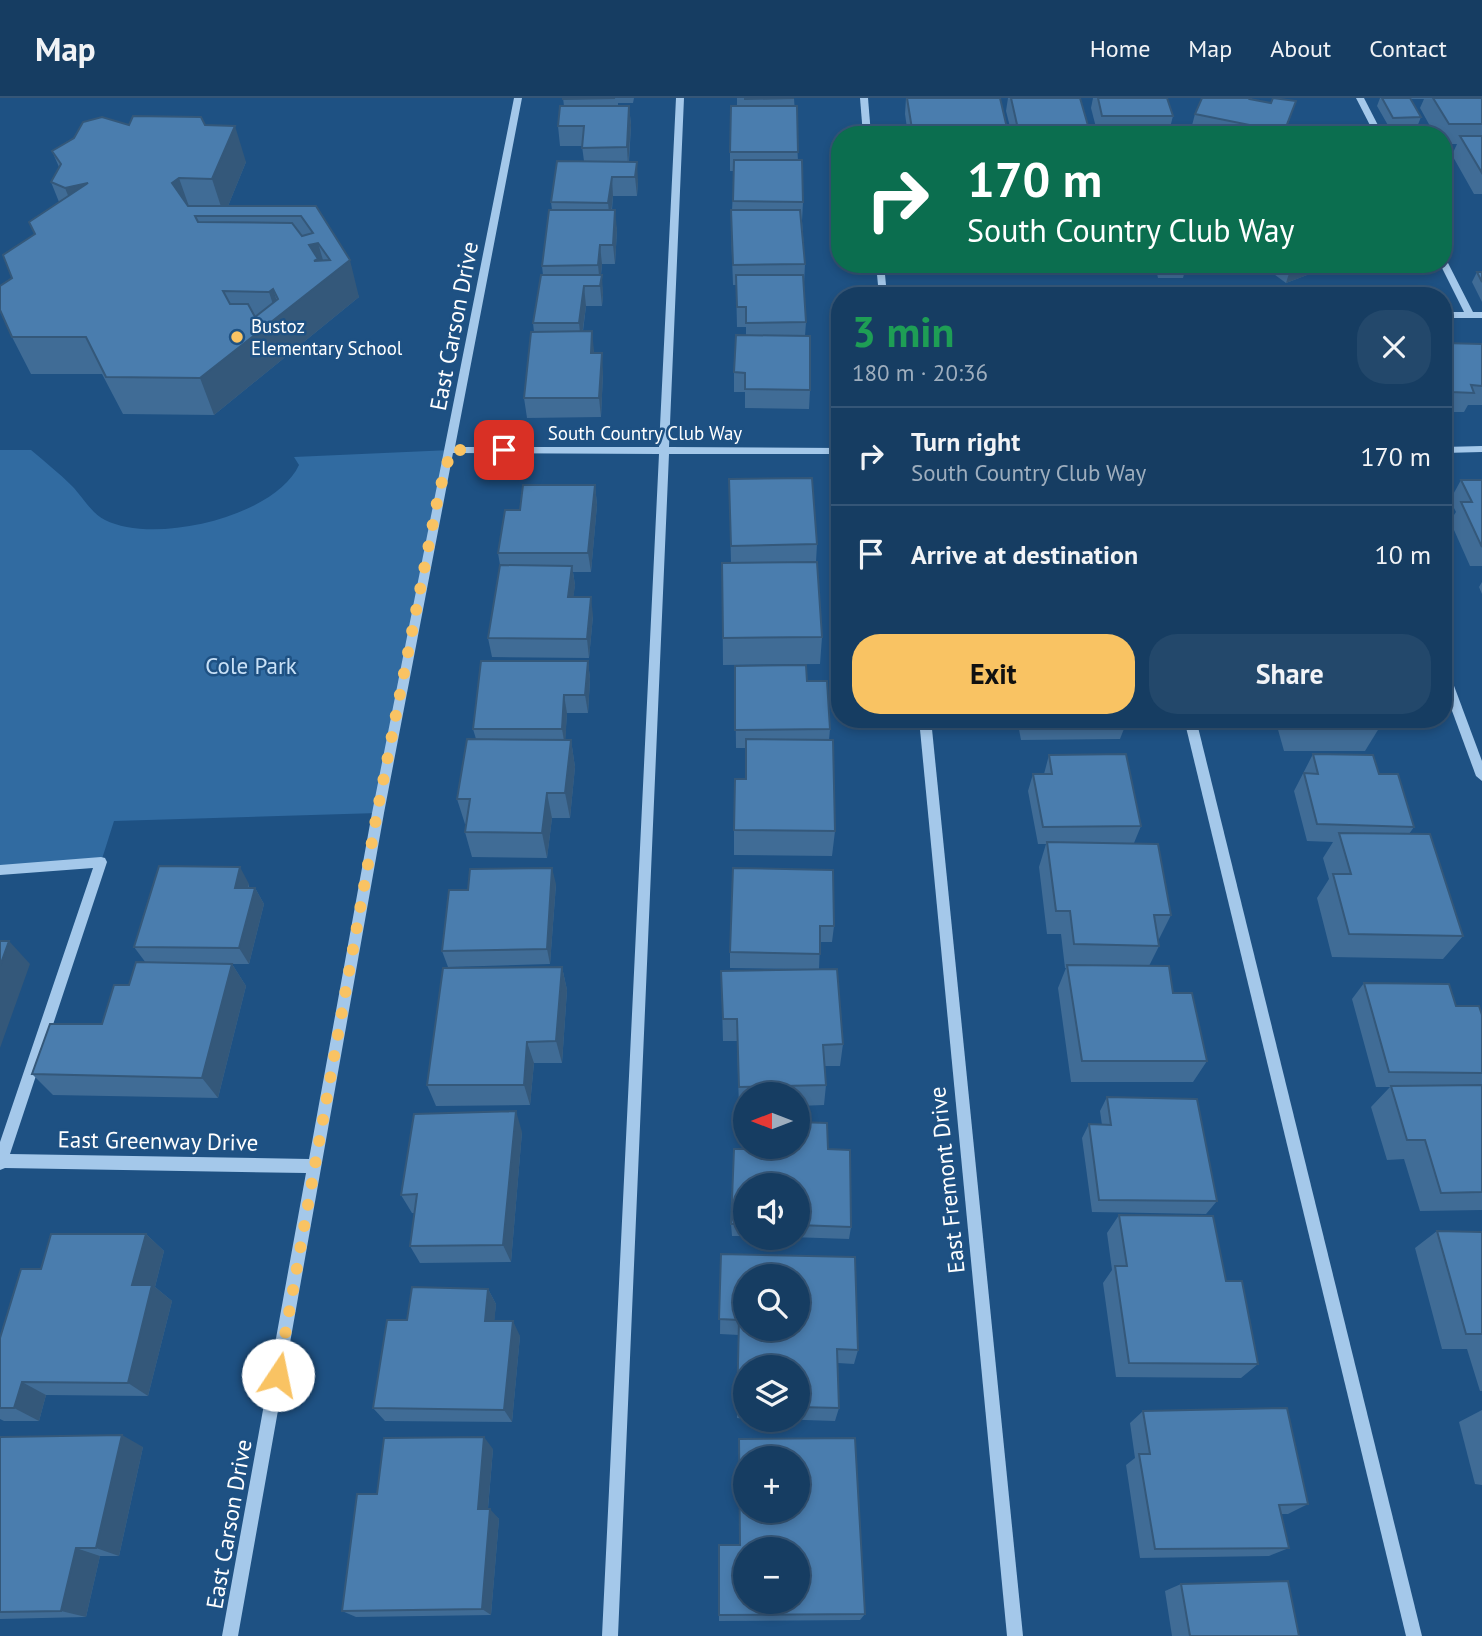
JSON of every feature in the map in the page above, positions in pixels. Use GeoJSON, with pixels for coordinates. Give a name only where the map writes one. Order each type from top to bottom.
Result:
{"type":"FeatureCollection","features":[{"type":"Feature","properties":{"kind":"street","name":"East Carson Drive"},"geometry":{"type":"LineString","coordinates":[[230,1636],[377,813],[439,492],[451,450],[518,98]]}},
{"type":"Feature","properties":{"kind":"street"},"geometry":{"type":"LineString","coordinates":[[610,1636],[680,98]]}},
{"type":"Feature","properties":{"kind":"street"},"geometry":{"type":"LineString","coordinates":[[864,98],[866,126]]}},
{"type":"Feature","properties":{"kind":"street"},"geometry":{"type":"LineString","coordinates":[[1360,98],[1374,126]]}},
{"type":"Feature","properties":{"kind":"street"},"geometry":{"type":"LineString","coordinates":[[1449,273],[1470,315]]}},
{"type":"Feature","properties":{"kind":"street"},"geometry":{"type":"LineString","coordinates":[[1452,450],[1482,449]]}},
{"type":"Feature","properties":{"kind":"street","name":"South Country Club Way"},"geometry":{"type":"LineString","coordinates":[[451,450],[831,451]]}},
{"type":"Feature","properties":{"kind":"street"},"geometry":{"type":"LineString","coordinates":[[1452,696],[1482,776]]}},
{"type":"Feature","properties":{"kind":"street","name":"East Fremont Drive"},"geometry":{"type":"LineString","coordinates":[[926,728],[1015,1636]]}},
{"type":"Feature","properties":{"kind":"street"},"geometry":{"type":"LineString","coordinates":[[1192,728],[1414,1636]]}},
{"type":"Feature","properties":{"kind":"street"},"geometry":{"type":"LineString","coordinates":[[0,870],[101,862],[0,1162]]}},
{"type":"Feature","properties":{"kind":"street","name":"East Greenway Drive"},"geometry":{"type":"LineString","coordinates":[[0,1162],[316,1166]]}},
{"type":"Feature","properties":{"kind":"lane"},"geometry":{"type":"LineString","coordinates":[[1452,315],[1482,315]]}},
{"type":"Feature","properties":{"kind":"green space","name":"Cole Park"},"geometry":{"type":"Polygon","coordinates":[[[0,450],[31,450],[67,481],[100,517],[126,527],[153,529],[182,527],[240,512],[265,499],[286,483],[299,465],[294,457],[451,450],[378,813],[114,821],[101,862],[0,870],[0,450]]]}},
{"type":"Feature","properties":{"kind":"building"},"geometry":{"type":"Polygon","coordinates":[[[907,98],[1000,98],[1007,126],[912,126],[907,98]]]}},
{"type":"Feature","properties":{"kind":"building"},"geometry":{"type":"Polygon","coordinates":[[[1011,98],[1080,98],[1088,126],[1017,126],[1011,98]]]}},
{"type":"Feature","properties":{"kind":"building"},"geometry":{"type":"Polygon","coordinates":[[[1098,98],[1167,98],[1173,116],[1102,116],[1098,98]]]}},
{"type":"Feature","properties":{"kind":"building"},"geometry":{"type":"Polygon","coordinates":[[[1202,98],[1251,98],[1271,103],[1273,98],[1296,101],[1286,126],[1254,126],[1195,114],[1202,98]]]}},
{"type":"Feature","properties":{"kind":"building"},"geometry":{"type":"Polygon","coordinates":[[[1382,98],[1410,98],[1421,117],[1393,118],[1382,98]]]}},
{"type":"Feature","properties":{"kind":"building"},"geometry":{"type":"Polygon","coordinates":[[[1433,98],[1482,98],[1482,124],[1449,124],[1433,98]]]}},
{"type":"Feature","properties":{"kind":"building"},"geometry":{"type":"Polygon","coordinates":[[[560,106],[629,106],[627,147],[582,148],[584,126],[558,126],[560,106]]]}},
{"type":"Feature","properties":{"kind":"building"},"geometry":{"type":"Polygon","coordinates":[[[731,106],[797,106],[798,152],[730,152],[731,106]]]}},
{"type":"Feature","properties":{"kind":"building"},"geometry":{"type":"Polygon","coordinates":[[[133,116],[201,117],[205,125],[235,126],[212,179],[179,178],[172,183],[188,206],[316,206],[350,260],[200,378],[106,377],[86,337],[12,337],[0,310],[0,286],[12,278],[3,255],[35,234],[29,222],[88,183],[65,188],[51,182],[61,164],[52,151],[74,138],[83,122],[102,117],[129,125],[133,116]],[[195,216],[198,222],[292,223],[302,236],[313,233],[301,216],[195,216]],[[318,243],[309,245],[318,259],[314,261],[330,260],[318,243]],[[273,289],[269,292],[223,291],[230,304],[248,304],[255,317],[278,299],[273,289]]]}},
{"type":"Feature","properties":{"kind":"building"},"geometry":{"type":"Polygon","coordinates":[[[1460,136],[1482,136],[1482,173],[1460,136]]]}},
{"type":"Feature","properties":{"kind":"building"},"geometry":{"type":"Polygon","coordinates":[[[734,160],[802,160],[803,202],[733,201],[734,160]]]}},
{"type":"Feature","properties":{"kind":"building"},"geometry":{"type":"Polygon","coordinates":[[[557,161],[637,162],[635,177],[612,177],[608,203],[551,202],[557,161]]]}},
{"type":"Feature","properties":{"kind":"building"},"geometry":{"type":"Polygon","coordinates":[[[549,210],[615,210],[613,245],[600,245],[598,265],[542,266],[549,210]]]}},
{"type":"Feature","properties":{"kind":"building"},"geometry":{"type":"Polygon","coordinates":[[[731,210],[800,210],[805,264],[733,265],[731,210]]]}},
{"type":"Feature","properties":{"kind":"building"},"geometry":{"type":"Polygon","coordinates":[[[541,275],[602,275],[600,286],[584,286],[579,323],[533,323],[541,275]]]}},
{"type":"Feature","properties":{"kind":"building"},"geometry":{"type":"Polygon","coordinates":[[[736,275],[803,275],[806,322],[746,323],[746,307],[737,307],[736,275]]]}},
{"type":"Feature","properties":{"kind":"building"},"geometry":{"type":"Polygon","coordinates":[[[592,331],[591,353],[602,353],[599,398],[524,398],[531,332],[592,331]]]}},
{"type":"Feature","properties":{"kind":"building"},"geometry":{"type":"Polygon","coordinates":[[[736,335],[810,336],[810,390],[745,389],[745,373],[734,372],[736,335]]]}},
{"type":"Feature","properties":{"kind":"building"},"geometry":{"type":"Polygon","coordinates":[[[1452,343],[1482,344],[1482,386],[1471,385],[1474,393],[1452,392],[1452,343]]]}},
{"type":"Feature","properties":{"kind":"building"},"geometry":{"type":"Polygon","coordinates":[[[812,478],[817,544],[731,546],[729,479],[812,478]]]}},
{"type":"Feature","properties":{"kind":"building"},"geometry":{"type":"Polygon","coordinates":[[[1461,480],[1482,480],[1482,547],[1461,502],[1472,502],[1461,480]]]}},
{"type":"Feature","properties":{"kind":"building"},"geometry":{"type":"Polygon","coordinates":[[[523,485],[595,485],[588,553],[498,553],[505,510],[520,510],[523,485]]]}},
{"type":"Feature","properties":{"kind":"building"},"geometry":{"type":"Polygon","coordinates":[[[817,562],[822,637],[723,638],[722,563],[817,562]]]}},
{"type":"Feature","properties":{"kind":"building"},"geometry":{"type":"Polygon","coordinates":[[[500,565],[572,566],[568,597],[591,597],[587,639],[488,638],[500,565]]]}},
{"type":"Feature","properties":{"kind":"building"},"geometry":{"type":"Polygon","coordinates":[[[481,661],[588,661],[585,695],[564,695],[562,729],[473,729],[481,661]]]}},
{"type":"Feature","properties":{"kind":"building"},"geometry":{"type":"Polygon","coordinates":[[[806,665],[807,681],[827,681],[830,729],[735,730],[735,666],[806,665]]]}},
{"type":"Feature","properties":{"kind":"building"},"geometry":{"type":"Polygon","coordinates":[[[467,739],[571,740],[565,793],[547,793],[542,833],[465,832],[470,799],[457,799],[467,739]]]}},
{"type":"Feature","properties":{"kind":"building"},"geometry":{"type":"Polygon","coordinates":[[[746,739],[833,740],[835,831],[734,830],[735,779],[746,779],[746,739]]]}},
{"type":"Feature","properties":{"kind":"building"},"geometry":{"type":"Polygon","coordinates":[[[1126,754],[1141,826],[1043,827],[1033,774],[1052,774],[1049,755],[1126,754]]]}},
{"type":"Feature","properties":{"kind":"building"},"geometry":{"type":"Polygon","coordinates":[[[1313,754],[1373,755],[1379,774],[1398,774],[1414,827],[1317,824],[1304,773],[1318,774],[1313,754]]]}},
{"type":"Feature","properties":{"kind":"building"},"geometry":{"type":"Polygon","coordinates":[[[1339,833],[1430,834],[1463,936],[1349,934],[1333,874],[1351,874],[1339,833]]]}},
{"type":"Feature","properties":{"kind":"building"},"geometry":{"type":"Polygon","coordinates":[[[1047,842],[1158,844],[1171,915],[1154,915],[1159,946],[1074,944],[1070,911],[1056,911],[1047,842]]]}},
{"type":"Feature","properties":{"kind":"building"},"geometry":{"type":"Polygon","coordinates":[[[159,866],[240,867],[235,888],[255,888],[239,948],[134,947],[159,866]]]}},
{"type":"Feature","properties":{"kind":"building"},"geometry":{"type":"Polygon","coordinates":[[[552,868],[547,949],[442,951],[449,890],[468,890],[470,869],[552,868]]]}},
{"type":"Feature","properties":{"kind":"building"},"geometry":{"type":"Polygon","coordinates":[[[733,868],[833,870],[834,926],[820,926],[820,954],[730,952],[733,868]]]}},
{"type":"Feature","properties":{"kind":"building"},"geometry":{"type":"Polygon","coordinates":[[[0,941],[9,941],[0,966],[0,941]]]}},
{"type":"Feature","properties":{"kind":"building"},"geometry":{"type":"Polygon","coordinates":[[[136,962],[232,964],[202,1078],[32,1074],[50,1024],[102,1024],[114,985],[129,985],[136,962]]]}},
{"type":"Feature","properties":{"kind":"building"},"geometry":{"type":"Polygon","coordinates":[[[1067,965],[1169,966],[1173,993],[1192,993],[1207,1061],[1082,1061],[1067,965]]]}},
{"type":"Feature","properties":{"kind":"building"},"geometry":{"type":"Polygon","coordinates":[[[562,967],[556,1041],[527,1042],[524,1085],[427,1085],[443,968],[562,967]]]}},
{"type":"Feature","properties":{"kind":"building"},"geometry":{"type":"Polygon","coordinates":[[[837,969],[843,1044],[823,1045],[826,1085],[810,1085],[810,1082],[739,1082],[737,1019],[723,1019],[721,971],[837,969]]]}},
{"type":"Feature","properties":{"kind":"building"},"geometry":{"type":"Polygon","coordinates":[[[1364,983],[1449,984],[1456,1006],[1479,1006],[1482,1015],[1482,1073],[1389,1072],[1364,983]]]}},
{"type":"Feature","properties":{"kind":"building"},"geometry":{"type":"Polygon","coordinates":[[[1482,1085],[1482,1192],[1441,1193],[1425,1140],[1407,1140],[1391,1086],[1482,1085]]]}},
{"type":"Feature","properties":{"kind":"building"},"geometry":{"type":"Polygon","coordinates":[[[1107,1097],[1197,1099],[1217,1201],[1099,1200],[1089,1124],[1111,1125],[1107,1097]]]}},
{"type":"Feature","properties":{"kind":"building"},"geometry":{"type":"Polygon","coordinates":[[[516,1111],[503,1245],[410,1246],[417,1194],[401,1195],[414,1114],[516,1111]]]}},
{"type":"Feature","properties":{"kind":"building"},"geometry":{"type":"Polygon","coordinates":[[[810,1122],[827,1123],[828,1149],[850,1150],[851,1227],[810,1225],[810,1173],[733,1173],[734,1159],[810,1159],[810,1122]]]}},
{"type":"Feature","properties":{"kind":"building"},"geometry":{"type":"Polygon","coordinates":[[[733,1174],[733,1224],[731,1224],[733,1174]]]}},
{"type":"Feature","properties":{"kind":"building"},"geometry":{"type":"Polygon","coordinates":[[[1119,1215],[1213,1216],[1226,1281],[1242,1281],[1258,1364],[1129,1363],[1115,1266],[1127,1266],[1119,1215]]]}},
{"type":"Feature","properties":{"kind":"building"},"geometry":{"type":"Polygon","coordinates":[[[1437,1231],[1482,1232],[1482,1334],[1466,1334],[1437,1231]]]}},
{"type":"Feature","properties":{"kind":"building"},"geometry":{"type":"Polygon","coordinates":[[[51,1234],[146,1234],[132,1285],[152,1285],[128,1383],[22,1382],[14,1408],[0,1408],[0,1338],[21,1269],[41,1269],[51,1234]]]}},
{"type":"Feature","properties":{"kind":"building"},"geometry":{"type":"Polygon","coordinates":[[[721,1254],[855,1257],[858,1350],[837,1349],[839,1408],[810,1407],[810,1355],[738,1355],[739,1341],[810,1341],[810,1264],[733,1264],[733,1320],[719,1319],[721,1254]]]}},
{"type":"Feature","properties":{"kind":"building"},"geometry":{"type":"Polygon","coordinates":[[[412,1287],[488,1289],[485,1321],[513,1321],[504,1410],[373,1408],[387,1320],[407,1320],[412,1287]]]}},
{"type":"Feature","properties":{"kind":"building"},"geometry":{"type":"Polygon","coordinates":[[[1287,1408],[1308,1504],[1279,1505],[1289,1548],[1155,1549],[1139,1454],[1150,1454],[1143,1411],[1287,1408]]]}},
{"type":"Feature","properties":{"kind":"building"},"geometry":{"type":"Polygon","coordinates":[[[122,1435],[96,1548],[76,1548],[61,1611],[0,1612],[0,1437],[122,1435]]]}},
{"type":"Feature","properties":{"kind":"building"},"geometry":{"type":"Polygon","coordinates":[[[484,1437],[478,1509],[490,1509],[482,1609],[342,1611],[357,1494],[377,1494],[384,1438],[484,1437]]]}},
{"type":"Feature","properties":{"kind":"building"},"geometry":{"type":"Polygon","coordinates":[[[855,1438],[865,1614],[719,1615],[719,1545],[733,1545],[733,1614],[810,1614],[810,1537],[740,1537],[740,1523],[810,1523],[810,1446],[739,1446],[739,1439],[855,1438]]]}},
{"type":"Feature","properties":{"kind":"building"},"geometry":{"type":"Polygon","coordinates":[[[1288,1581],[1299,1636],[1190,1636],[1181,1584],[1288,1581]]]}},
{"type":"Feature","properties":{"kind":"place","name":"Bustoz Elementary School"},"geometry":{"type":"Point","coordinates":[237,337]}},
{"type":"Feature","properties":{"kind":"route"},"geometry":{"type":"LineString","coordinates":[[278,1375],[377,813],[439,492],[451,450],[504,450]]}}]}
